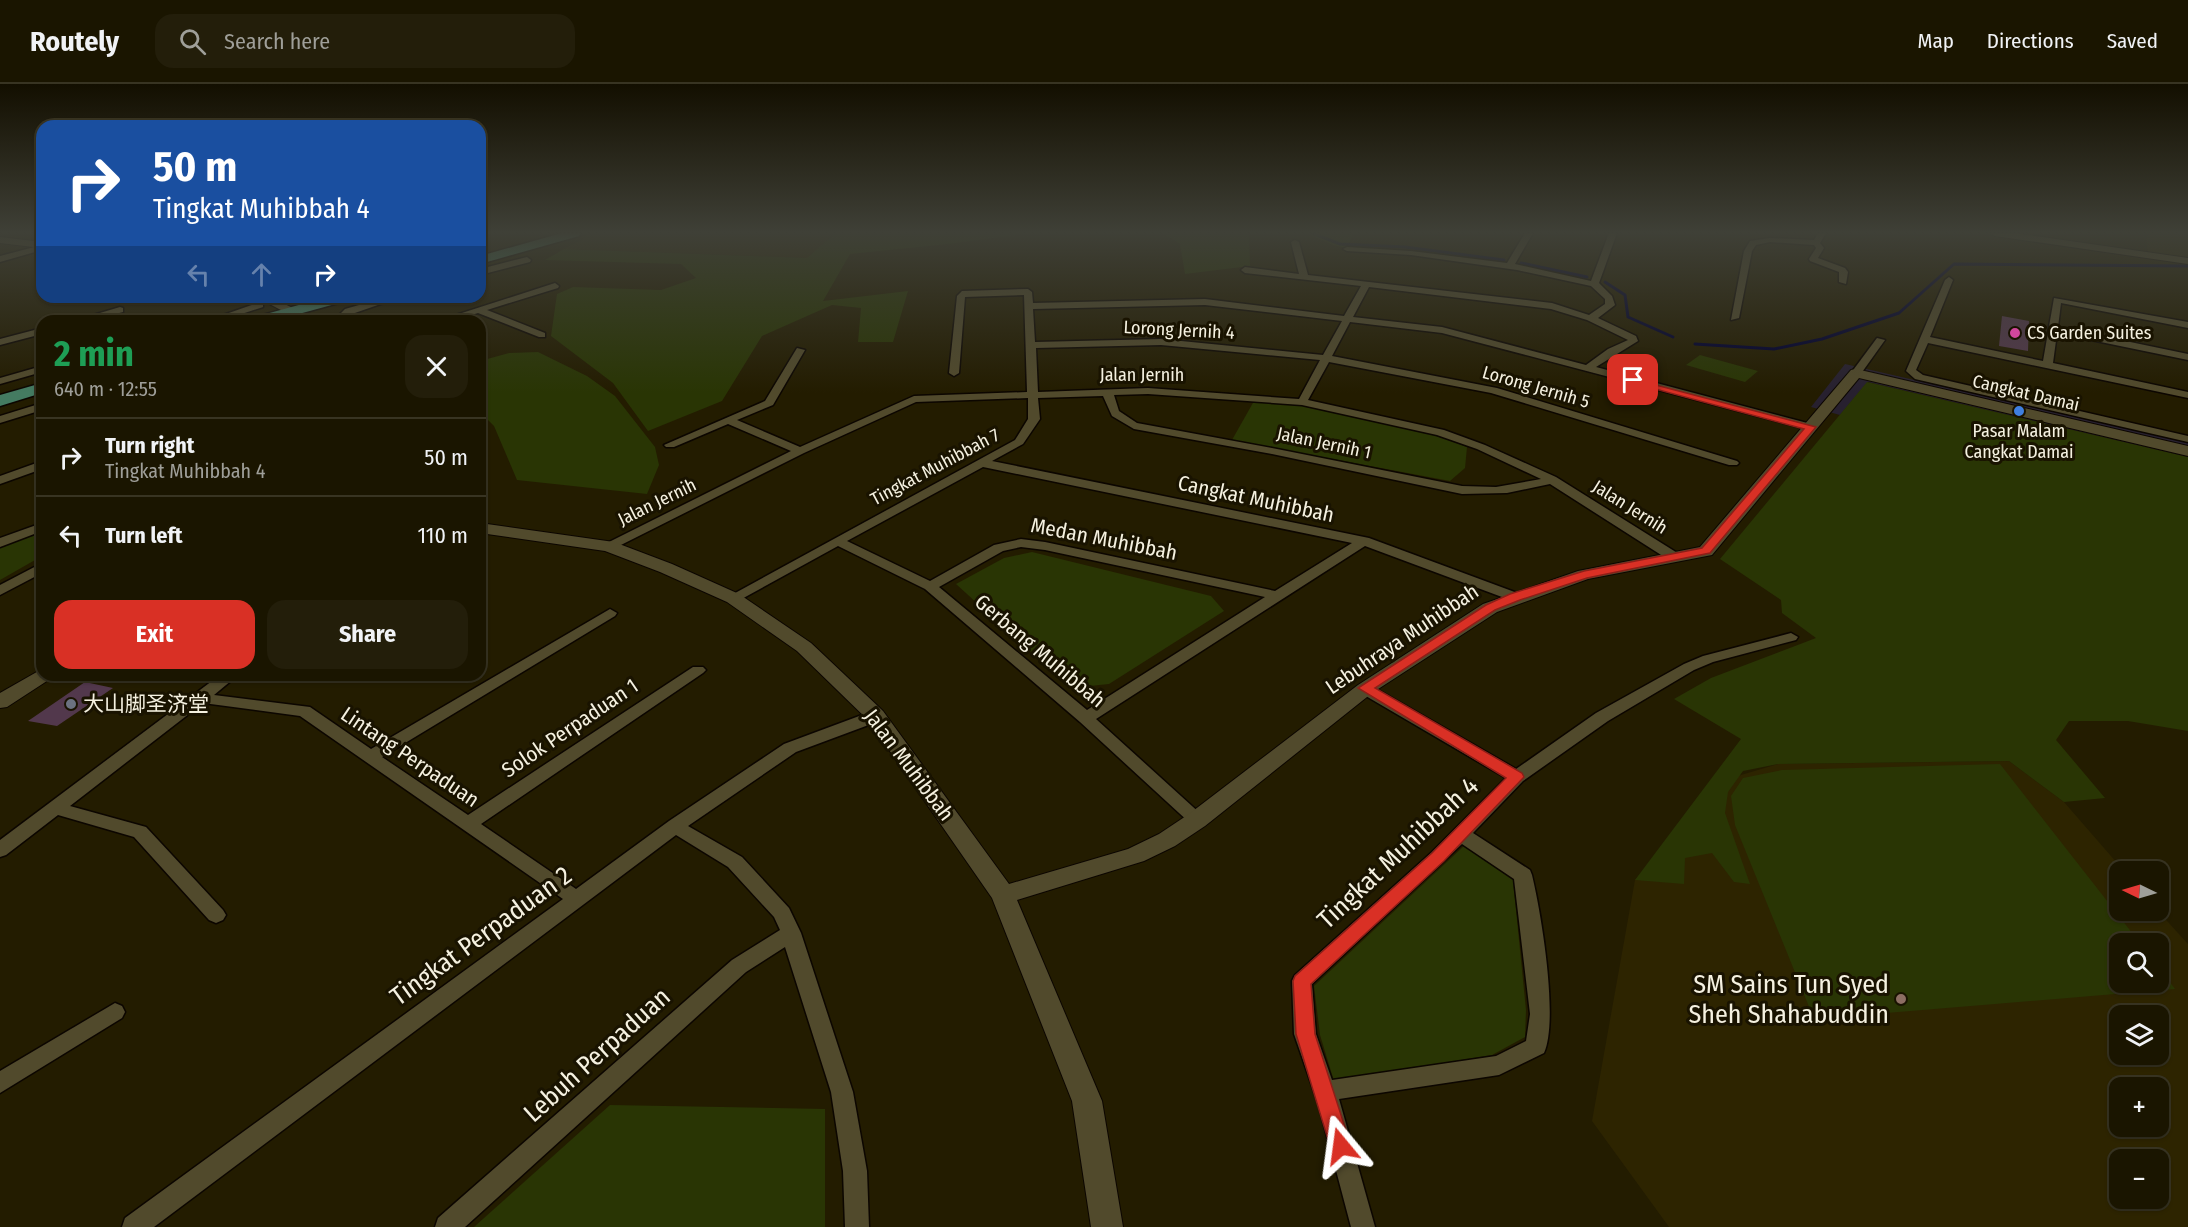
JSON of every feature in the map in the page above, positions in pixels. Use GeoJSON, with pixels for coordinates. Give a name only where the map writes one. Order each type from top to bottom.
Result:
{"type":"FeatureCollection","features":[{"type":"Feature","properties":{"kind":"main road"},"geometry":{"type":"LineString","coordinates":[[257,315],[298,303]]}},
{"type":"Feature","properties":{"kind":"main road"},"geometry":{"type":"LineString","coordinates":[[274,310],[312,303]]}},
{"type":"Feature","properties":{"kind":"main road"},"geometry":{"type":"LineString","coordinates":[[316,315],[346,303]]}},
{"type":"Feature","properties":{"kind":"main road"},"geometry":{"type":"LineString","coordinates":[[0,396],[36,385]]}},
{"type":"Feature","properties":{"kind":"main road"},"geometry":{"type":"LineString","coordinates":[[0,401],[36,390]]}},
{"type":"Feature","properties":{"kind":"street"},"geometry":{"type":"LineString","coordinates":[[462,315],[554,286]]}},
{"type":"Feature","properties":{"kind":"street"},"geometry":{"type":"LineString","coordinates":[[1302,402],[1365,286]]}},
{"type":"Feature","properties":{"kind":"street"},"geometry":{"type":"LineString","coordinates":[[1394,286],[1543,305],[1590,318],[1633,338],[1633,341],[1612,351],[1588,368]]}},
{"type":"Feature","properties":{"kind":"street"},"geometry":{"type":"LineString","coordinates":[[1590,318],[1601,313],[1610,305],[1609,298],[1597,286]]}},
{"type":"Feature","properties":{"kind":"street"},"geometry":{"type":"LineString","coordinates":[[1734,318],[1741,286]]}},
{"type":"Feature","properties":{"kind":"street"},"geometry":{"type":"LineString","coordinates":[[1946,286],[1924,339],[2188,395]]}},
{"type":"Feature","properties":{"kind":"street","name":"Tingkat Muhibbah 7"},"geometry":{"type":"LineString","coordinates":[[733,598],[1019,442],[1034,419],[1028,292],[965,293],[961,296],[954,373]]}},
{"type":"Feature","properties":{"kind":"street"},"geometry":{"type":"LineString","coordinates":[[2048,364],[2057,300],[2188,325]]}},
{"type":"Feature","properties":{"kind":"street"},"geometry":{"type":"LineString","coordinates":[[1028,306],[1205,302],[1348,317],[1442,330],[1811,427]]}},
{"type":"Feature","properties":{"kind":"street"},"geometry":{"type":"LineString","coordinates":[[344,315],[348,311],[376,303]]}},
{"type":"Feature","properties":{"kind":"street"},"geometry":{"type":"LineString","coordinates":[[101,315],[120,310]]}},
{"type":"Feature","properties":{"kind":"street"},"geometry":{"type":"LineString","coordinates":[[245,315],[274,310],[292,315]]}},
{"type":"Feature","properties":{"kind":"street"},"geometry":{"type":"LineString","coordinates":[[479,310],[542,335]]}},
{"type":"Feature","properties":{"kind":"street"},"geometry":{"type":"LineString","coordinates":[[2053,329],[2188,357]]}},
{"type":"Feature","properties":{"kind":"street"},"geometry":{"type":"LineString","coordinates":[[0,342],[36,333]]}},
{"type":"Feature","properties":{"kind":"street","name":"Cangkat Damai"},"geometry":{"type":"LineString","coordinates":[[1924,339],[1911,371],[1919,377],[2188,439]]}},
{"type":"Feature","properties":{"kind":"street","name":"Lebuhraya Muhibbah"},"geometry":{"type":"LineString","coordinates":[[1004,895],[1136,855],[1167,840],[1197,820],[1365,688],[1490,608],[1515,597],[1584,575],[1706,550],[1856,373],[1880,340]]}},
{"type":"Feature","properties":{"kind":"street","name":"Lorong Jernih 4"},"geometry":{"type":"LineString","coordinates":[[1030,345],[1161,342],[1325,358]]}},
{"type":"Feature","properties":{"kind":"street"},"geometry":{"type":"LineString","coordinates":[[670,446],[769,403],[801,350]]}},
{"type":"Feature","properties":{"kind":"street","name":"Lorong Jernih 5"},"geometry":{"type":"LineString","coordinates":[[1325,358],[1493,390],[1733,463]]}},
{"type":"Feature","properties":{"kind":"street"},"geometry":{"type":"LineString","coordinates":[[0,381],[36,371]]}},
{"type":"Feature","properties":{"kind":"street","name":"Cangkat Damai"},"geometry":{"type":"LineString","coordinates":[[1856,373],[2188,451]]}},
{"type":"Feature","properties":{"kind":"street","name":"Jalan Jernih"},"geometry":{"type":"LineString","coordinates":[[608,546],[800,451],[914,399],[1159,392],[1302,402],[1440,432],[1481,447],[1552,480],[1674,557]]}},
{"type":"Feature","properties":{"kind":"street","name":"Jalan Jernih 1"},"geometry":{"type":"LineString","coordinates":[[1108,393],[1112,412],[1134,426],[1272,451],[1462,490],[1508,491],[1552,480]]}},
{"type":"Feature","properties":{"kind":"street"},"geometry":{"type":"LineString","coordinates":[[0,420],[36,408]]}},
{"type":"Feature","properties":{"kind":"street"},"geometry":{"type":"LineString","coordinates":[[729,421],[800,451]]}},
{"type":"Feature","properties":{"kind":"street","name":"Cangkat Muhibbah"},"geometry":{"type":"LineString","coordinates":[[982,463],[1364,541],[1515,597]]}},
{"type":"Feature","properties":{"kind":"street"},"geometry":{"type":"LineString","coordinates":[[0,480],[36,467]]}},
{"type":"Feature","properties":{"kind":"street"},"geometry":{"type":"LineString","coordinates":[[0,543],[36,529]]}},
{"type":"Feature","properties":{"kind":"street","name":"Jalan Muhibbah"},"geometry":{"type":"LineString","coordinates":[[486,529],[608,546],[666,568],[733,598],[804,647],[876,716],[1004,895],[1087,1101],[1107,1227]]}},
{"type":"Feature","properties":{"kind":"street","name":"Gerbang Muhibbah"},"geometry":{"type":"LineString","coordinates":[[837,541],[930,586],[1086,718],[1197,820]]}},
{"type":"Feature","properties":{"kind":"street"},"geometry":{"type":"LineString","coordinates":[[1086,718],[1364,541]]}},
{"type":"Feature","properties":{"kind":"street","name":"Medan Muhibbah"},"geometry":{"type":"LineString","coordinates":[[930,586],[999,548],[1021,543],[1045,546],[1278,596]]}},
{"type":"Feature","properties":{"kind":"street"},"geometry":{"type":"LineString","coordinates":[[0,591],[36,570]]}},
{"type":"Feature","properties":{"kind":"street"},"geometry":{"type":"LineString","coordinates":[[370,757],[609,613]]}},
{"type":"Feature","properties":{"kind":"street","name":"Tingkat Muhibbah 4"},"geometry":{"type":"LineString","coordinates":[[1363,1227],[1305,1034],[1302,981],[1461,834],[1517,777],[1602,717],[1689,667],[1708,659],[1791,638]]}},
{"type":"Feature","properties":{"kind":"street","name":"Solok Perpaduan 1"},"geometry":{"type":"LineString","coordinates":[[468,824],[698,670]]}},
{"type":"Feature","properties":{"kind":"street"},"geometry":{"type":"LineString","coordinates":[[0,702],[36,679]]}},
{"type":"Feature","properties":{"kind":"street"},"geometry":{"type":"LineString","coordinates":[[0,850],[222,681]]}},
{"type":"Feature","properties":{"kind":"street"},"geometry":{"type":"LineString","coordinates":[[1365,688],[1517,777]]}},
{"type":"Feature","properties":{"kind":"street","name":"Lintang Perpaduan"},"geometry":{"type":"LineString","coordinates":[[200,698],[304,711],[577,899]]}},
{"type":"Feature","properties":{"kind":"street","name":"Tingkat Perpaduan 2"},"geometry":{"type":"LineString","coordinates":[[134,1227],[675,826],[790,748],[876,716]]}},
{"type":"Feature","properties":{"kind":"street"},"geometry":{"type":"LineString","coordinates":[[55,808],[140,832],[216,915]]}},
{"type":"Feature","properties":{"kind":"street"},"geometry":{"type":"LineString","coordinates":[[675,826],[735,862],[782,914],[791,933],[842,1092],[855,1171],[857,1227]]}},
{"type":"Feature","properties":{"kind":"street"},"geometry":{"type":"LineString","coordinates":[[1324,1091],[1499,1065],[1536,1046],[1541,1014],[1523,875],[1461,834]]}},
{"type":"Feature","properties":{"kind":"street","name":"Lebuh Perpaduan"},"geometry":{"type":"LineString","coordinates":[[447,1227],[739,966],[791,933]]}},
{"type":"Feature","properties":{"kind":"street"},"geometry":{"type":"LineString","coordinates":[[0,1083],[115,1012]]}},
{"type":"Feature","properties":{"kind":"shaded area","name":"Pasar Malam Cangkat Damai"},"geometry":{"type":"Polygon","coordinates":[[[1845,364],[2188,443],[2188,457],[1868,382],[1840,415],[1811,407],[1845,364]]]}},
{"type":"Feature","properties":{"kind":"shaded area","name":"SM Sains Tun Syed Sheh Shahabuddin"},"geometry":{"type":"Polygon","coordinates":[[[2009,761],[2064,802],[2115,861],[2109,861],[2109,921],[2167,921],[2188,944],[2188,1227],[1669,1227],[1592,1121],[1635,880],[1731,778],[1778,764],[2009,761]]]}},
{"type":"Feature","properties":{"kind":"green space"},"geometry":{"type":"Polygon","coordinates":[[[672,286],[831,286],[823,301],[908,291],[893,342],[858,342],[861,308],[832,305],[762,336],[722,401],[648,431],[613,383],[551,336],[557,294],[573,287],[661,290],[672,286]]]}},
{"type":"Feature","properties":{"kind":"green space"},"geometry":{"type":"Polygon","coordinates":[[[538,352],[587,376],[615,396],[655,447],[659,465],[647,494],[517,480],[494,426],[486,418],[486,359],[509,353],[538,352]]]}},
{"type":"Feature","properties":{"kind":"green space"},"geometry":{"type":"Polygon","coordinates":[[[1700,355],[1758,371],[1745,382],[1686,365],[1700,355]]]}},
{"type":"Feature","properties":{"kind":"green space"},"geometry":{"type":"Polygon","coordinates":[[[1867,382],[2188,457],[2188,731],[2128,721],[2069,721],[2056,740],[2105,798],[2064,802],[2009,761],[1778,764],[1743,771],[1728,792],[1725,813],[1750,884],[1734,882],[1712,853],[1685,858],[1684,884],[1635,880],[1741,739],[1674,699],[1711,678],[1816,638],[1782,613],[1781,600],[1720,559],[1867,382]]]}},
{"type":"Feature","properties":{"kind":"green space"},"geometry":{"type":"Polygon","coordinates":[[[1254,401],[1307,406],[1362,416],[1443,438],[1467,447],[1465,468],[1450,481],[1232,440],[1254,401]]]}},
{"type":"Feature","properties":{"kind":"green space"},"geometry":{"type":"Polygon","coordinates":[[[36,531],[36,559],[0,580],[0,546],[36,531]]]}},
{"type":"Feature","properties":{"kind":"green space"},"geometry":{"type":"Polygon","coordinates":[[[1032,552],[1211,596],[1224,611],[1109,684],[1070,688],[956,584],[1004,558],[1032,552]]]}},
{"type":"Feature","properties":{"kind":"green space"},"geometry":{"type":"Polygon","coordinates":[[[2000,764],[2109,903],[2109,921],[2123,921],[2132,933],[2109,933],[2109,993],[2127,993],[1814,1019],[1735,825],[1731,796],[1743,778],[1782,770],[2000,764]]]}},
{"type":"Feature","properties":{"kind":"green space"},"geometry":{"type":"Polygon","coordinates":[[[1464,846],[1513,880],[1526,1010],[1525,1037],[1492,1055],[1334,1081],[1320,1035],[1314,986],[1464,846]]]}},
{"type":"Feature","properties":{"kind":"green space"},"geometry":{"type":"Polygon","coordinates":[[[2169,981],[2175,989],[2169,989],[2169,981]]]}},
{"type":"Feature","properties":{"kind":"green space"},"geometry":{"type":"Polygon","coordinates":[[[610,1105],[825,1109],[825,1227],[474,1227],[610,1105]]]}},
{"type":"Feature","properties":{"kind":"building","name":"CS Garden Suites"},"geometry":{"type":"Polygon","coordinates":[[[2002,316],[2029,321],[2028,351],[1999,346],[2002,316]]]}},
{"type":"Feature","properties":{"kind":"building","name":"大山脚圣济堂"},"geometry":{"type":"Polygon","coordinates":[[[85,682],[113,688],[57,726],[28,721],[85,682]]]}},
{"type":"Feature","properties":{"kind":"waterway"},"geometry":{"type":"LineString","coordinates":[[1612,286],[1625,295],[1628,317],[1673,337]]}},
{"type":"Feature","properties":{"kind":"waterway"},"geometry":{"type":"LineString","coordinates":[[1695,344],[1774,349],[1822,339],[1899,313],[1929,286]]}},
{"type":"Feature","properties":{"kind":"place","name":"CS Garden Suites"},"geometry":{"type":"Point","coordinates":[2015,333]}},
{"type":"Feature","properties":{"kind":"place","name":"Pasar Malam Cangkat Damai"},"geometry":{"type":"Point","coordinates":[2019,411]}},
{"type":"Feature","properties":{"kind":"place","name":"大山脚圣济堂"},"geometry":{"type":"Point","coordinates":[71,704]}},
{"type":"Feature","properties":{"kind":"place","name":"SM Sains Tun Syed Sheh Shahabuddin"},"geometry":{"type":"Point","coordinates":[1901,999]}},
{"type":"Feature","properties":{"kind":"route"},"geometry":{"type":"LineString","coordinates":[[1341,1146],[1305,1034],[1302,981],[1438,857],[1517,777],[1365,688],[1490,608],[1515,597],[1584,575],[1706,550],[1811,427],[1633,380]]}}]}
